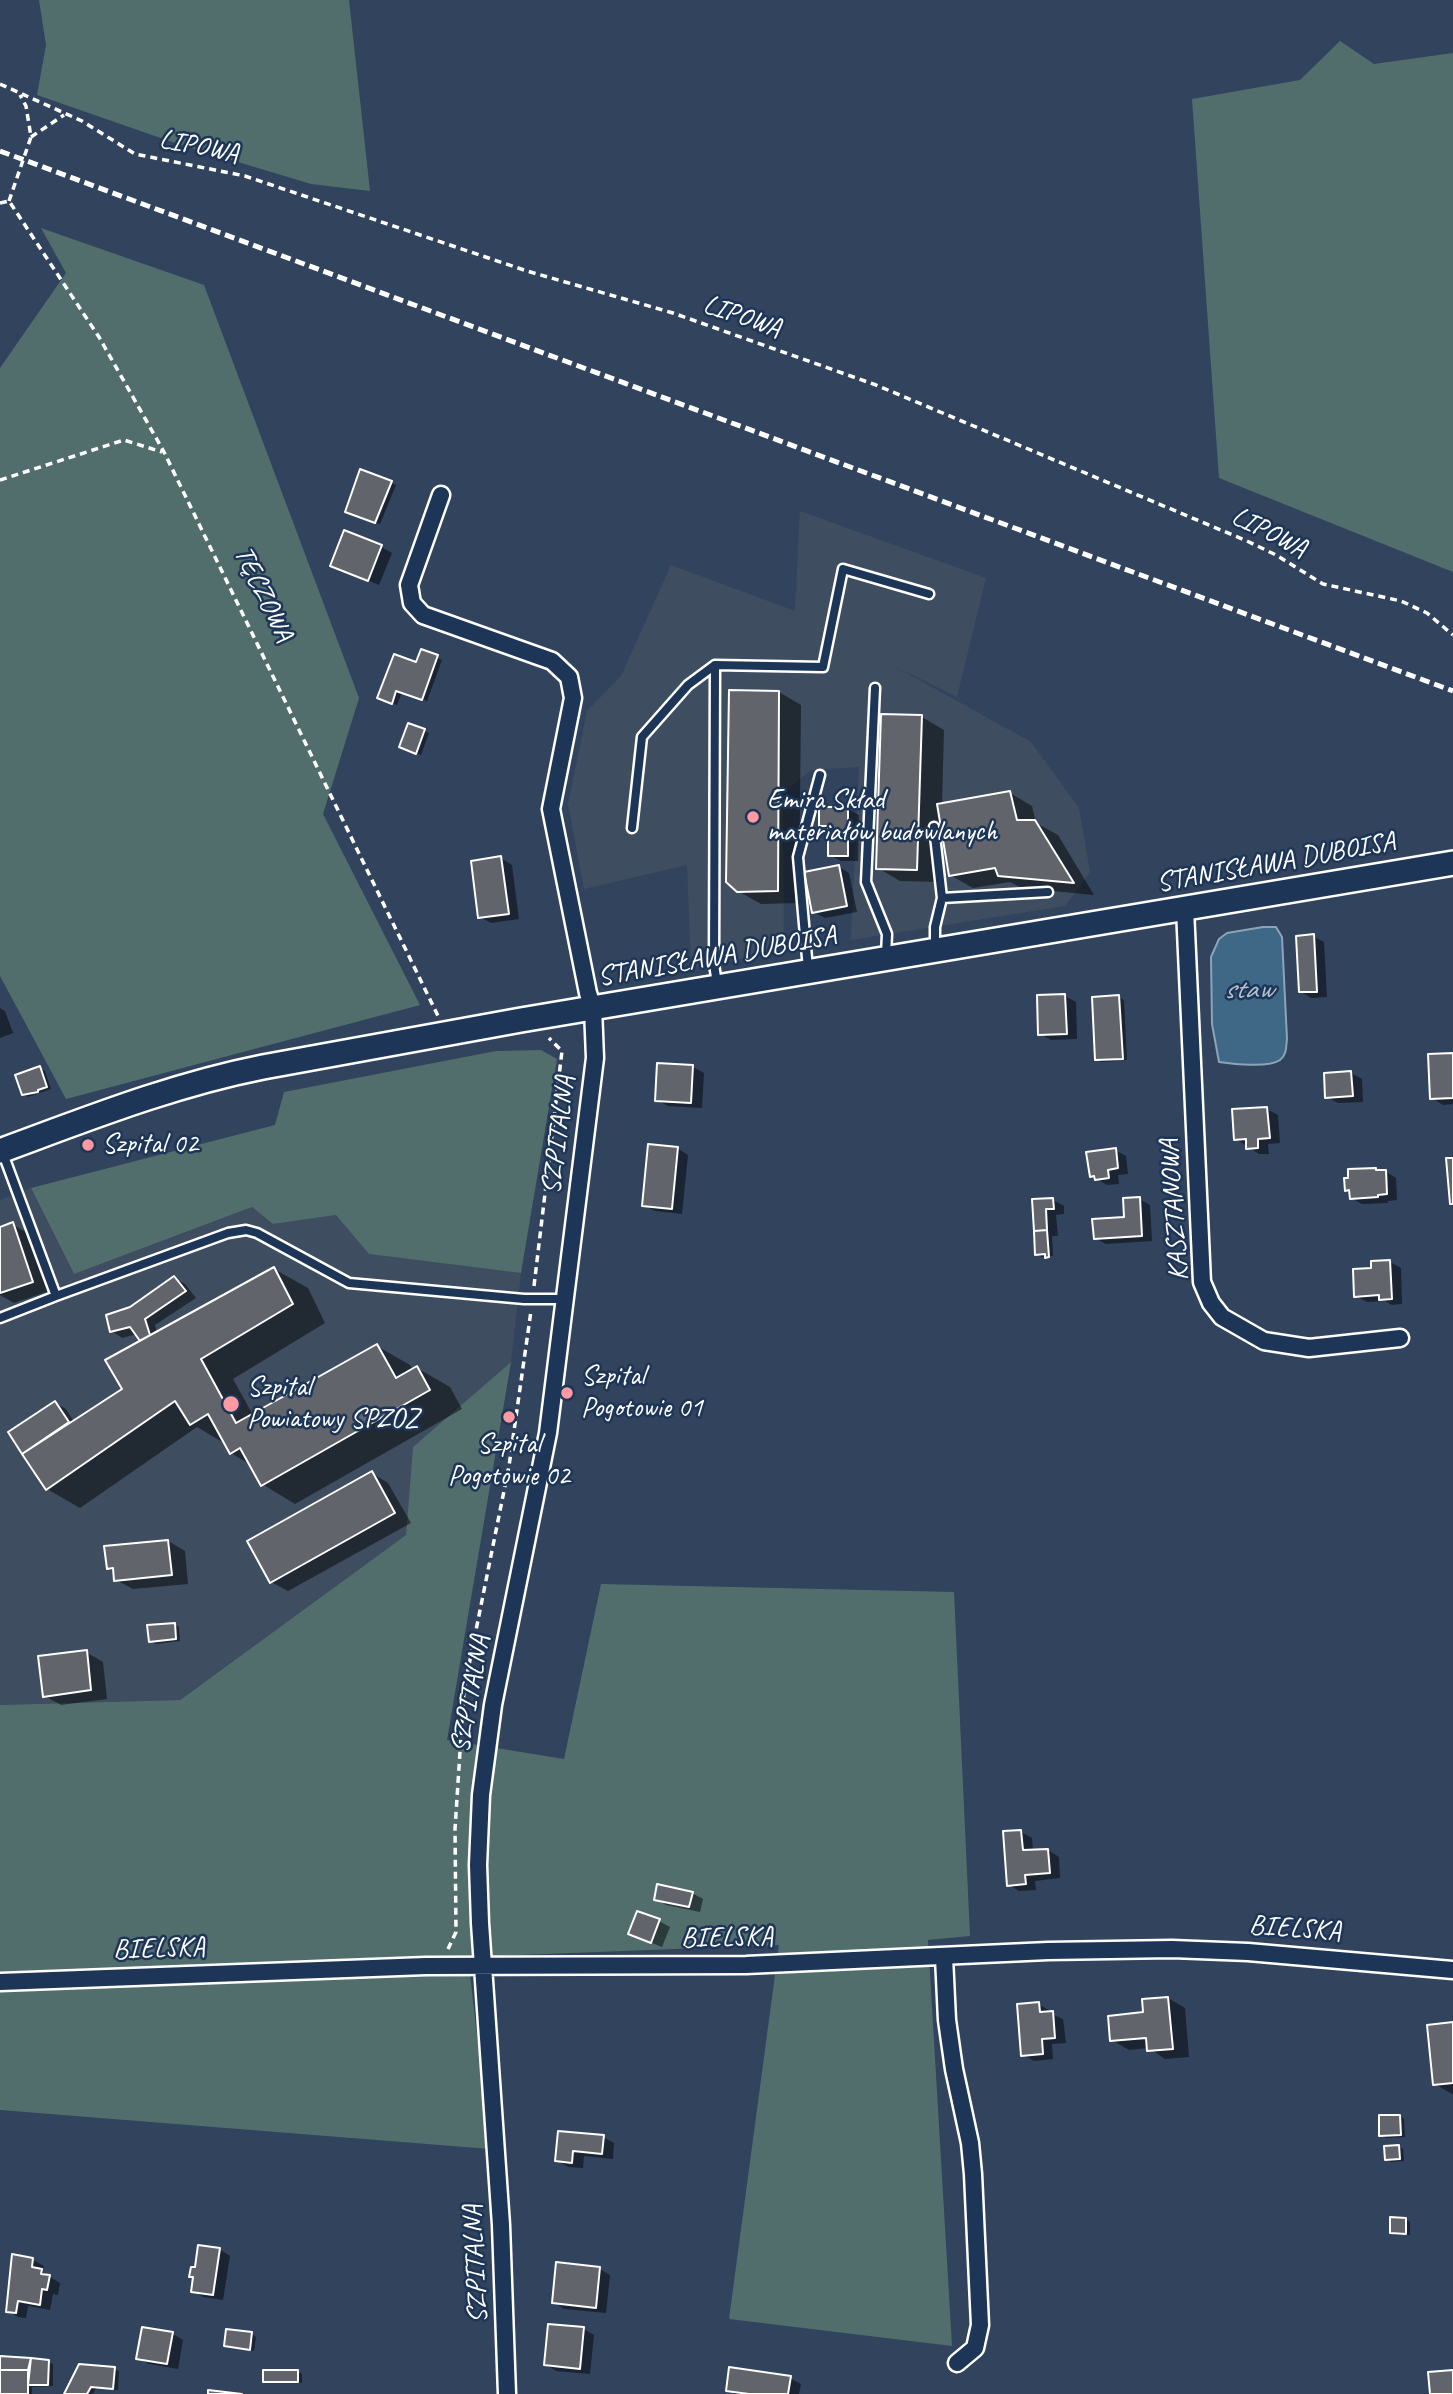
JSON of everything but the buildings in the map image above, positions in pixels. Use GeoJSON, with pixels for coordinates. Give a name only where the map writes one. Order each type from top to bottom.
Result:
{"type":"FeatureCollection","features":[{"type":"Feature","properties":{"kind":"street"},"geometry":{"type":"LineString","coordinates":[[441,495],[409,585],[412,603],[423,615],[552,661],[569,677],[573,698],[551,809],[593,1008]]}},
{"type":"Feature","properties":{"kind":"street","name":"STANISŁAWA DUBOISA"},"geometry":{"type":"LineString","coordinates":[[1,1150],[148,1096],[224,1075],[446,1033],[1453,863]]}},
{"type":"Feature","properties":{"kind":"street","name":"KASZTANOWA"},"geometry":{"type":"LineString","coordinates":[[1185,909],[1202,1282],[1211,1303],[1222,1317],[1264,1341],[1309,1348],[1400,1338]]}},
{"type":"Feature","properties":{"kind":"street","name":"SZPITALNA"},"geometry":{"type":"LineString","coordinates":[[507,2394],[501,2225],[478,1865],[481,1795],[486,1749],[548,1433],[595,1058],[593,1008]]}},
{"type":"Feature","properties":{"kind":"street","name":"BIELSKA"},"geometry":{"type":"LineString","coordinates":[[0,1982],[483,1965],[746,1965],[1048,1951],[1172,1949],[1248,1952],[1453,1970]]}},
{"type":"Feature","properties":{"kind":"street"},"geometry":{"type":"LineString","coordinates":[[944,1956],[952,2057],[974,2174],[980,2325],[975,2348],[957,2363]]}},
{"type":"Feature","properties":{"kind":"lane"},"geometry":{"type":"LineString","coordinates":[[632,828],[642,737],[688,685],[715,665],[824,667],[843,569],[929,594]]}},
{"type":"Feature","properties":{"kind":"lane"},"geometry":{"type":"LineString","coordinates":[[715,665],[714,964],[718,987]]}},
{"type":"Feature","properties":{"kind":"lane"},"geometry":{"type":"LineString","coordinates":[[875,688],[866,882],[887,934],[886,959]]}},
{"type":"Feature","properties":{"kind":"lane"},"geometry":{"type":"LineString","coordinates":[[808,972],[798,857],[820,775]]}},
{"type":"Feature","properties":{"kind":"lane"},"geometry":{"type":"LineString","coordinates":[[934,827],[942,898],[935,927],[935,951]]}},
{"type":"Feature","properties":{"kind":"lane"},"geometry":{"type":"LineString","coordinates":[[942,898],[1048,892]]}},
{"type":"Feature","properties":{"kind":"lane"},"geometry":{"type":"LineString","coordinates":[[1,1150],[56,1296]]}},
{"type":"Feature","properties":{"kind":"lane"},"geometry":{"type":"LineString","coordinates":[[0,1318],[228,1233],[246,1230],[275,1241],[349,1283],[524,1299],[566,1299]]}},
{"type":"Feature","properties":{"kind":"path","name":"LIPOWA"},"geometry":{"type":"LineString","coordinates":[[0,84],[82,121],[135,154],[246,176],[527,271],[673,313],[876,385],[1247,541],[1276,555],[1322,584],[1401,601],[1427,613],[1453,635]]}},
{"type":"Feature","properties":{"kind":"path"},"geometry":{"type":"LineString","coordinates":[[0,203],[9,201],[31,137],[26,106],[19,93]]}},
{"type":"Feature","properties":{"kind":"path"},"geometry":{"type":"LineString","coordinates":[[31,137],[65,114]]}},
{"type":"Feature","properties":{"kind":"path","name":"TĘCZOWA"},"geometry":{"type":"LineString","coordinates":[[9,201],[99,337],[164,452],[446,1033]]}},
{"type":"Feature","properties":{"kind":"path"},"geometry":{"type":"LineString","coordinates":[[0,480],[124,440],[164,452]]}},
{"type":"Feature","properties":{"kind":"path"},"geometry":{"type":"LineString","coordinates":[[534,1279],[562,1051],[544,1036]]}},
{"type":"Feature","properties":{"kind":"path"},"geometry":{"type":"LineString","coordinates":[[449,1945],[456,1932],[455,1829],[464,1690],[509,1466],[530,1317]]}},
{"type":"Feature","properties":{"kind":"shaded area"},"geometry":{"type":"Polygon","coordinates":[[[800,511],[986,578],[957,697],[894,666],[1031,742],[1079,808],[1090,872],[1065,906],[851,940],[859,767],[811,770],[783,793],[784,951],[691,968],[687,865],[584,889],[568,804],[587,711],[621,676],[671,565],[795,611],[800,511]]]}},
{"type":"Feature","properties":{"kind":"shaded area","name":"Szpital Powiatowy SPZOZ"},"geometry":{"type":"Polygon","coordinates":[[[31,1188],[74,1274],[252,1207],[273,1224],[336,1215],[369,1254],[521,1273],[511,1362],[413,1447],[406,1535],[179,1700],[0,1705],[0,1200],[31,1188]]]}},
{"type":"Feature","properties":{"kind":"green space"},"geometry":{"type":"Polygon","coordinates":[[[39,0],[349,0],[370,191],[311,184],[175,143],[37,95],[46,45],[39,0]]]}},
{"type":"Feature","properties":{"kind":"green space"},"geometry":{"type":"Polygon","coordinates":[[[1340,41],[1374,64],[1453,53],[1453,572],[1219,478],[1192,99],[1300,80],[1340,41]]]}},
{"type":"Feature","properties":{"kind":"green space"},"geometry":{"type":"Polygon","coordinates":[[[41,228],[204,285],[359,698],[323,814],[420,1005],[66,1099],[0,976],[0,368],[66,273],[41,228]]]}},
{"type":"Feature","properties":{"kind":"green space"},"geometry":{"type":"Polygon","coordinates":[[[541,1050],[557,1059],[521,1273],[369,1254],[336,1215],[273,1224],[252,1207],[74,1274],[31,1188],[275,1125],[284,1092],[496,1051],[541,1050]]]}},
{"type":"Feature","properties":{"kind":"green space"},"geometry":{"type":"Polygon","coordinates":[[[511,1362],[447,1740],[564,1759],[601,1584],[954,1592],[970,1936],[928,1940],[952,2346],[729,2319],[779,1945],[468,1957],[490,2149],[0,2110],[0,1705],[180,1700],[406,1535],[413,1447],[511,1362]]]}},
{"type":"Feature","properties":{"kind":"water","name":"staw"},"geometry":{"type":"Polygon","coordinates":[[[1276,927],[1282,937],[1287,1039],[1285,1053],[1280,1060],[1268,1064],[1219,1062],[1212,1024],[1211,957],[1219,939],[1227,933],[1276,927]]]}},
{"type":"Feature","properties":{"kind":"railway"},"geometry":{"type":"LineString","coordinates":[[0,151],[1453,691]]}},
{"type":"Feature","properties":{"kind":"place","name":"Emira Skład materiałów budowlanych"},"geometry":{"type":"Point","coordinates":[753,817]}},
{"type":"Feature","properties":{"kind":"place","name":"Szpital 02"},"geometry":{"type":"Point","coordinates":[88,1145]}},
{"type":"Feature","properties":{"kind":"place","name":"Szpital Pogotowie 01"},"geometry":{"type":"Point","coordinates":[567,1393]}},
{"type":"Feature","properties":{"kind":"place","name":"Szpital Powiatowy SPZOZ"},"geometry":{"type":"Point","coordinates":[231,1404]}},
{"type":"Feature","properties":{"kind":"place","name":"Szpital Pogotowie 02"},"geometry":{"type":"Point","coordinates":[509,1417]}}]}
